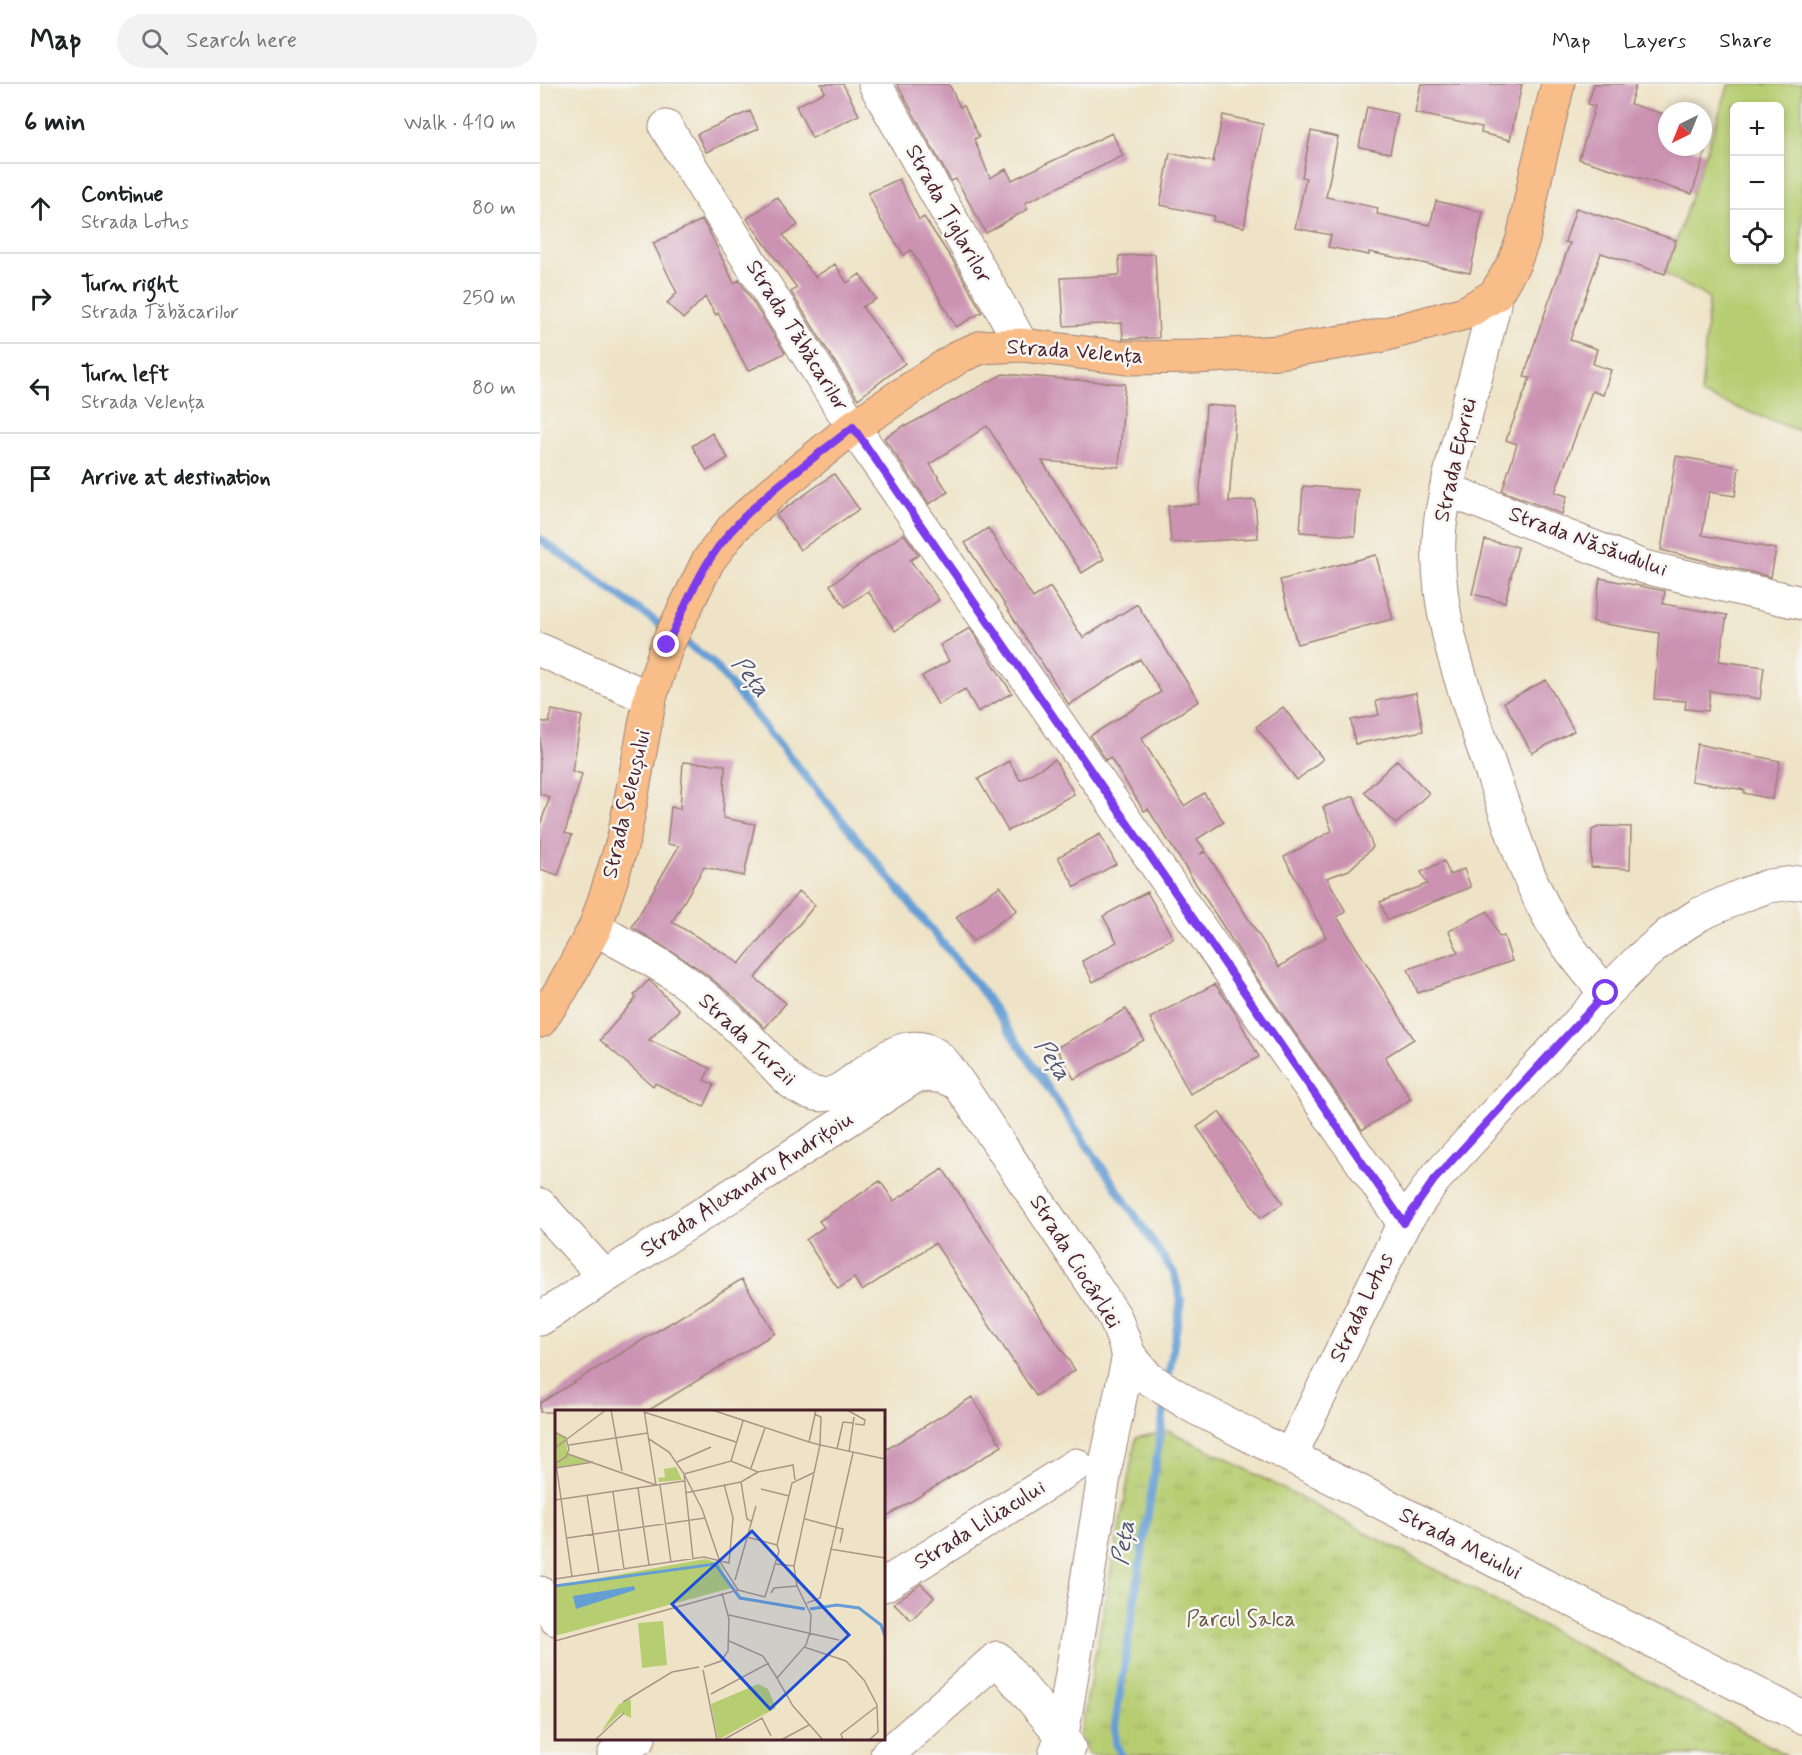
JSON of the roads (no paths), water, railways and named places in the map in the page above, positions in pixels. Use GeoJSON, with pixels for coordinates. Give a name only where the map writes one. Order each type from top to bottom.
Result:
{"type":"FeatureCollection","features":[{"type":"Feature","properties":{"kind":"main road","name":"Strada Eforiei"},"geometry":{"type":"LineString","coordinates":[[1495,295],[1514,263],[1522,239],[1558,84]]}},
{"type":"Feature","properties":{"kind":"main road","name":"Strada Velența"},"geometry":{"type":"LineString","coordinates":[[667,645],[708,561],[733,528],[774,490],[853,427],[960,356],[982,347],[1022,345],[1126,358],[1280,352],[1379,336],[1420,326],[1465,313],[1495,295]]}},
{"type":"Feature","properties":{"kind":"main road","name":"Strada Seleușului"},"geometry":{"type":"LineString","coordinates":[[540,1021],[561,990],[595,928],[624,837],[650,698],[667,645]]}},
{"type":"Feature","properties":{"kind":"street","name":"Strada Țiglarilor"},"geometry":{"type":"LineString","coordinates":[[875,84],[1022,345]]}},
{"type":"Feature","properties":{"kind":"street","name":"Strada Tăbăcarilor"},"geometry":{"type":"LineString","coordinates":[[666,127],[853,427],[1404,1223]]}},
{"type":"Feature","properties":{"kind":"street","name":"Strada Eforiei"},"geometry":{"type":"LineString","coordinates":[[1495,295],[1446,489],[1439,546],[1448,634],[1511,828],[1548,915],[1568,947],[1606,993]]}},
{"type":"Feature","properties":{"kind":"street","name":"Strada Năsăudului"},"geometry":{"type":"LineString","coordinates":[[1446,489],[1644,567],[1802,603]]}},
{"type":"Feature","properties":{"kind":"street"},"geometry":{"type":"LineString","coordinates":[[540,650],[650,698]]}},
{"type":"Feature","properties":{"kind":"street","name":"Strada Lotus"},"geometry":{"type":"LineString","coordinates":[[1290,1456],[1404,1223],[1434,1180],[1606,993],[1668,935],[1700,914],[1731,900],[1769,886],[1802,882]]}},
{"type":"Feature","properties":{"kind":"street","name":"Strada Turzii"},"geometry":{"type":"LineString","coordinates":[[595,928],[674,974],[722,1012],[767,1056],[784,1077],[800,1089],[815,1094],[830,1095],[841,1090],[890,1055],[916,1049],[926,1050],[936,1055],[960,1085]]}},
{"type":"Feature","properties":{"kind":"street","name":"Strada Alexandru Andrițoiu"},"geometry":{"type":"LineString","coordinates":[[540,1319],[914,1077],[933,1074],[948,1077],[960,1085]]}},
{"type":"Feature","properties":{"kind":"street","name":"Strada Ciocârliei"},"geometry":{"type":"LineString","coordinates":[[960,1085],[1115,1317],[1139,1367],[1106,1464],[1078,1633],[1063,1748]]}},
{"type":"Feature","properties":{"kind":"street"},"geometry":{"type":"LineString","coordinates":[[540,1204],[605,1276]]}},
{"type":"Feature","properties":{"kind":"street","name":"Strada Meiului"},"geometry":{"type":"LineString","coordinates":[[1139,1367],[1194,1407],[1802,1717]]}},
{"type":"Feature","properties":{"kind":"street","name":"Strada Liliacului"},"geometry":{"type":"LineString","coordinates":[[885,1584],[1076,1465]]}},
{"type":"Feature","properties":{"kind":"street"},"geometry":{"type":"LineString","coordinates":[[540,1593],[555,1617]]}},
{"type":"Feature","properties":{"kind":"street"},"geometry":{"type":"LineString","coordinates":[[887,1755],[997,1658],[1063,1748]]}},
{"type":"Feature","properties":{"kind":"waterway","name":"Peța"},"geometry":{"type":"LineString","coordinates":[[540,539],[666,629]]}},
{"type":"Feature","properties":{"kind":"waterway","name":"Peța"},"geometry":{"type":"LineString","coordinates":[[678,637],[712,662],[982,991],[1174,1273],[1181,1300],[1168,1380]]}},
{"type":"Feature","properties":{"kind":"waterway","name":"Peța"},"geometry":{"type":"LineString","coordinates":[[1121,1755],[1116,1743],[1115,1725],[1166,1398]]}},
{"type":"Feature","properties":{"kind":"park label","name":"Parcul Salca"},"geometry":{"type":"Point","coordinates":[1241,1620]}}]}
